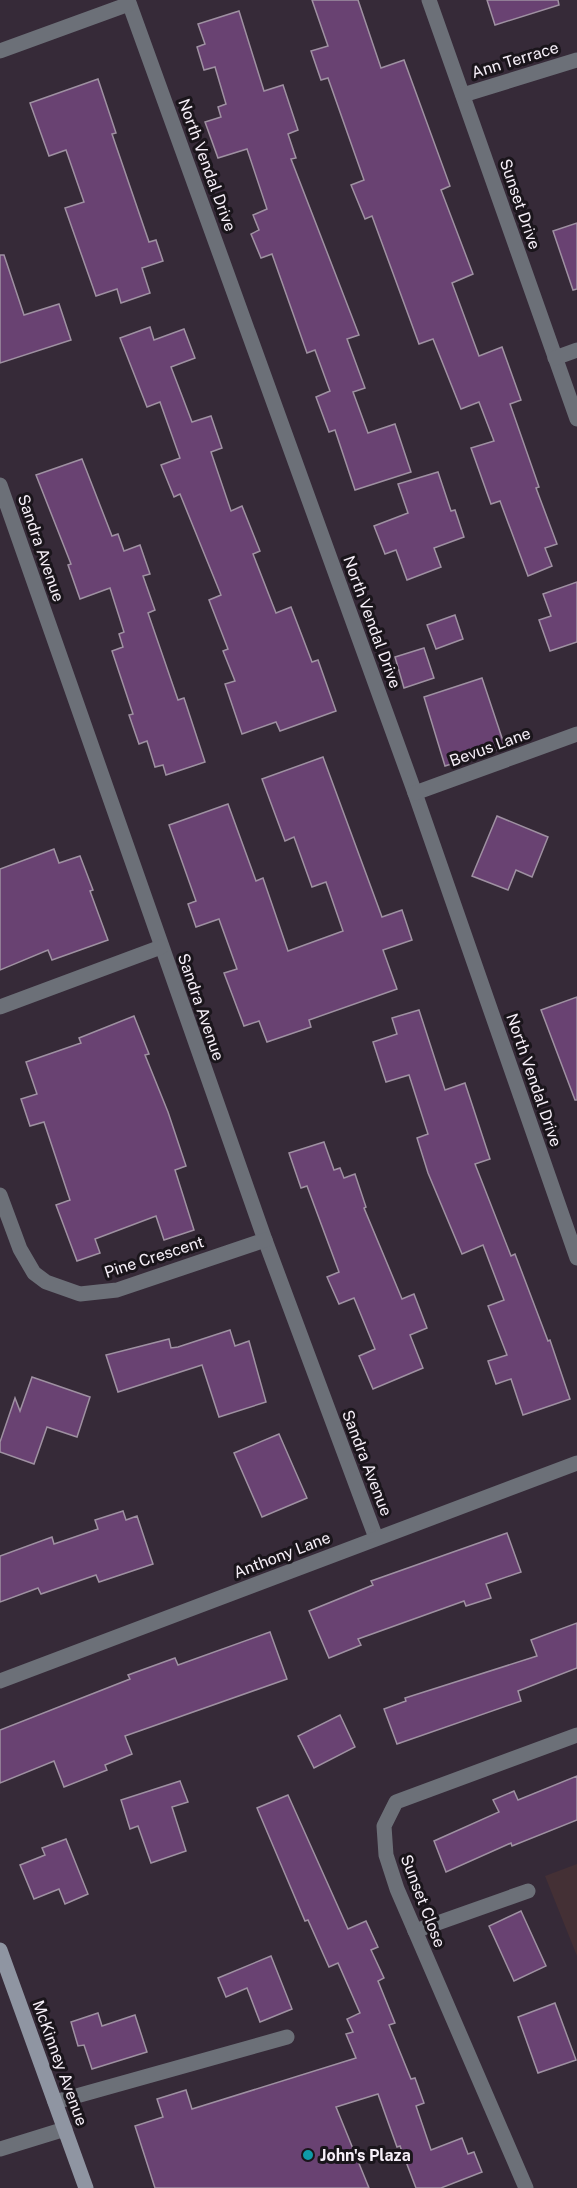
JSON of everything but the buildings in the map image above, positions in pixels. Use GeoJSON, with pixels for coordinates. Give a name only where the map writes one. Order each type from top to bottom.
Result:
{"type":"FeatureCollection","features":[{"type":"Feature","properties":{"kind":"street","name":"Sunset Drive"},"geometry":{"type":"LineString","coordinates":[[429,0],[577,419]]}},
{"type":"Feature","properties":{"kind":"street"},"geometry":{"type":"LineString","coordinates":[[0,51],[129,2]]}},
{"type":"Feature","properties":{"kind":"street","name":"North Vendal Drive"},"geometry":{"type":"LineString","coordinates":[[129,2],[415,793],[577,1258]]}},
{"type":"Feature","properties":{"kind":"street","name":"Ann Terrace"},"geometry":{"type":"LineString","coordinates":[[463,95],[577,60]]}},
{"type":"Feature","properties":{"kind":"street"},"geometry":{"type":"LineString","coordinates":[[555,358],[577,350]]}},
{"type":"Feature","properties":{"kind":"street","name":"Sandra Avenue"},"geometry":{"type":"LineString","coordinates":[[0,485],[265,1240],[376,1538]]}},
{"type":"Feature","properties":{"kind":"street","name":"Bevus Lane"},"geometry":{"type":"LineString","coordinates":[[415,793],[577,734]]}},
{"type":"Feature","properties":{"kind":"street"},"geometry":{"type":"LineString","coordinates":[[0,1007],[161,947]]}},
{"type":"Feature","properties":{"kind":"street","name":"Pine Crescent"},"geometry":{"type":"LineString","coordinates":[[0,1195],[20,1249],[34,1273],[46,1282],[81,1294],[117,1290],[265,1240]]}},
{"type":"Feature","properties":{"kind":"street","name":"Anthony Lane"},"geometry":{"type":"LineString","coordinates":[[0,1681],[577,1463]]}},
{"type":"Feature","properties":{"kind":"street","name":"Sunset Close"},"geometry":{"type":"LineString","coordinates":[[526,2188],[415,1931],[386,1855],[384,1826],[396,1802],[577,1735]]}},
{"type":"Feature","properties":{"kind":"street"},"geometry":{"type":"LineString","coordinates":[[415,1931],[528,1890]]}},
{"type":"Feature","properties":{"kind":"street","name":"McKinney Avenue"},"geometry":{"type":"LineString","coordinates":[[0,1950],[86,2188]]}},
{"type":"Feature","properties":{"kind":"street"},"geometry":{"type":"LineString","coordinates":[[55,2102],[287,2037]]}},
{"type":"Feature","properties":{"kind":"street"},"geometry":{"type":"LineString","coordinates":[[0,2149],[65,2129]]}},
{"type":"Feature","properties":{"kind":"shaded area"},"geometry":{"type":"Polygon","coordinates":[[[577,1864],[577,1956],[545,1876],[577,1864]]]}},
{"type":"Feature","properties":{"kind":"place","name":"John's Plaza"},"geometry":{"type":"Point","coordinates":[308,2155]}}]}
